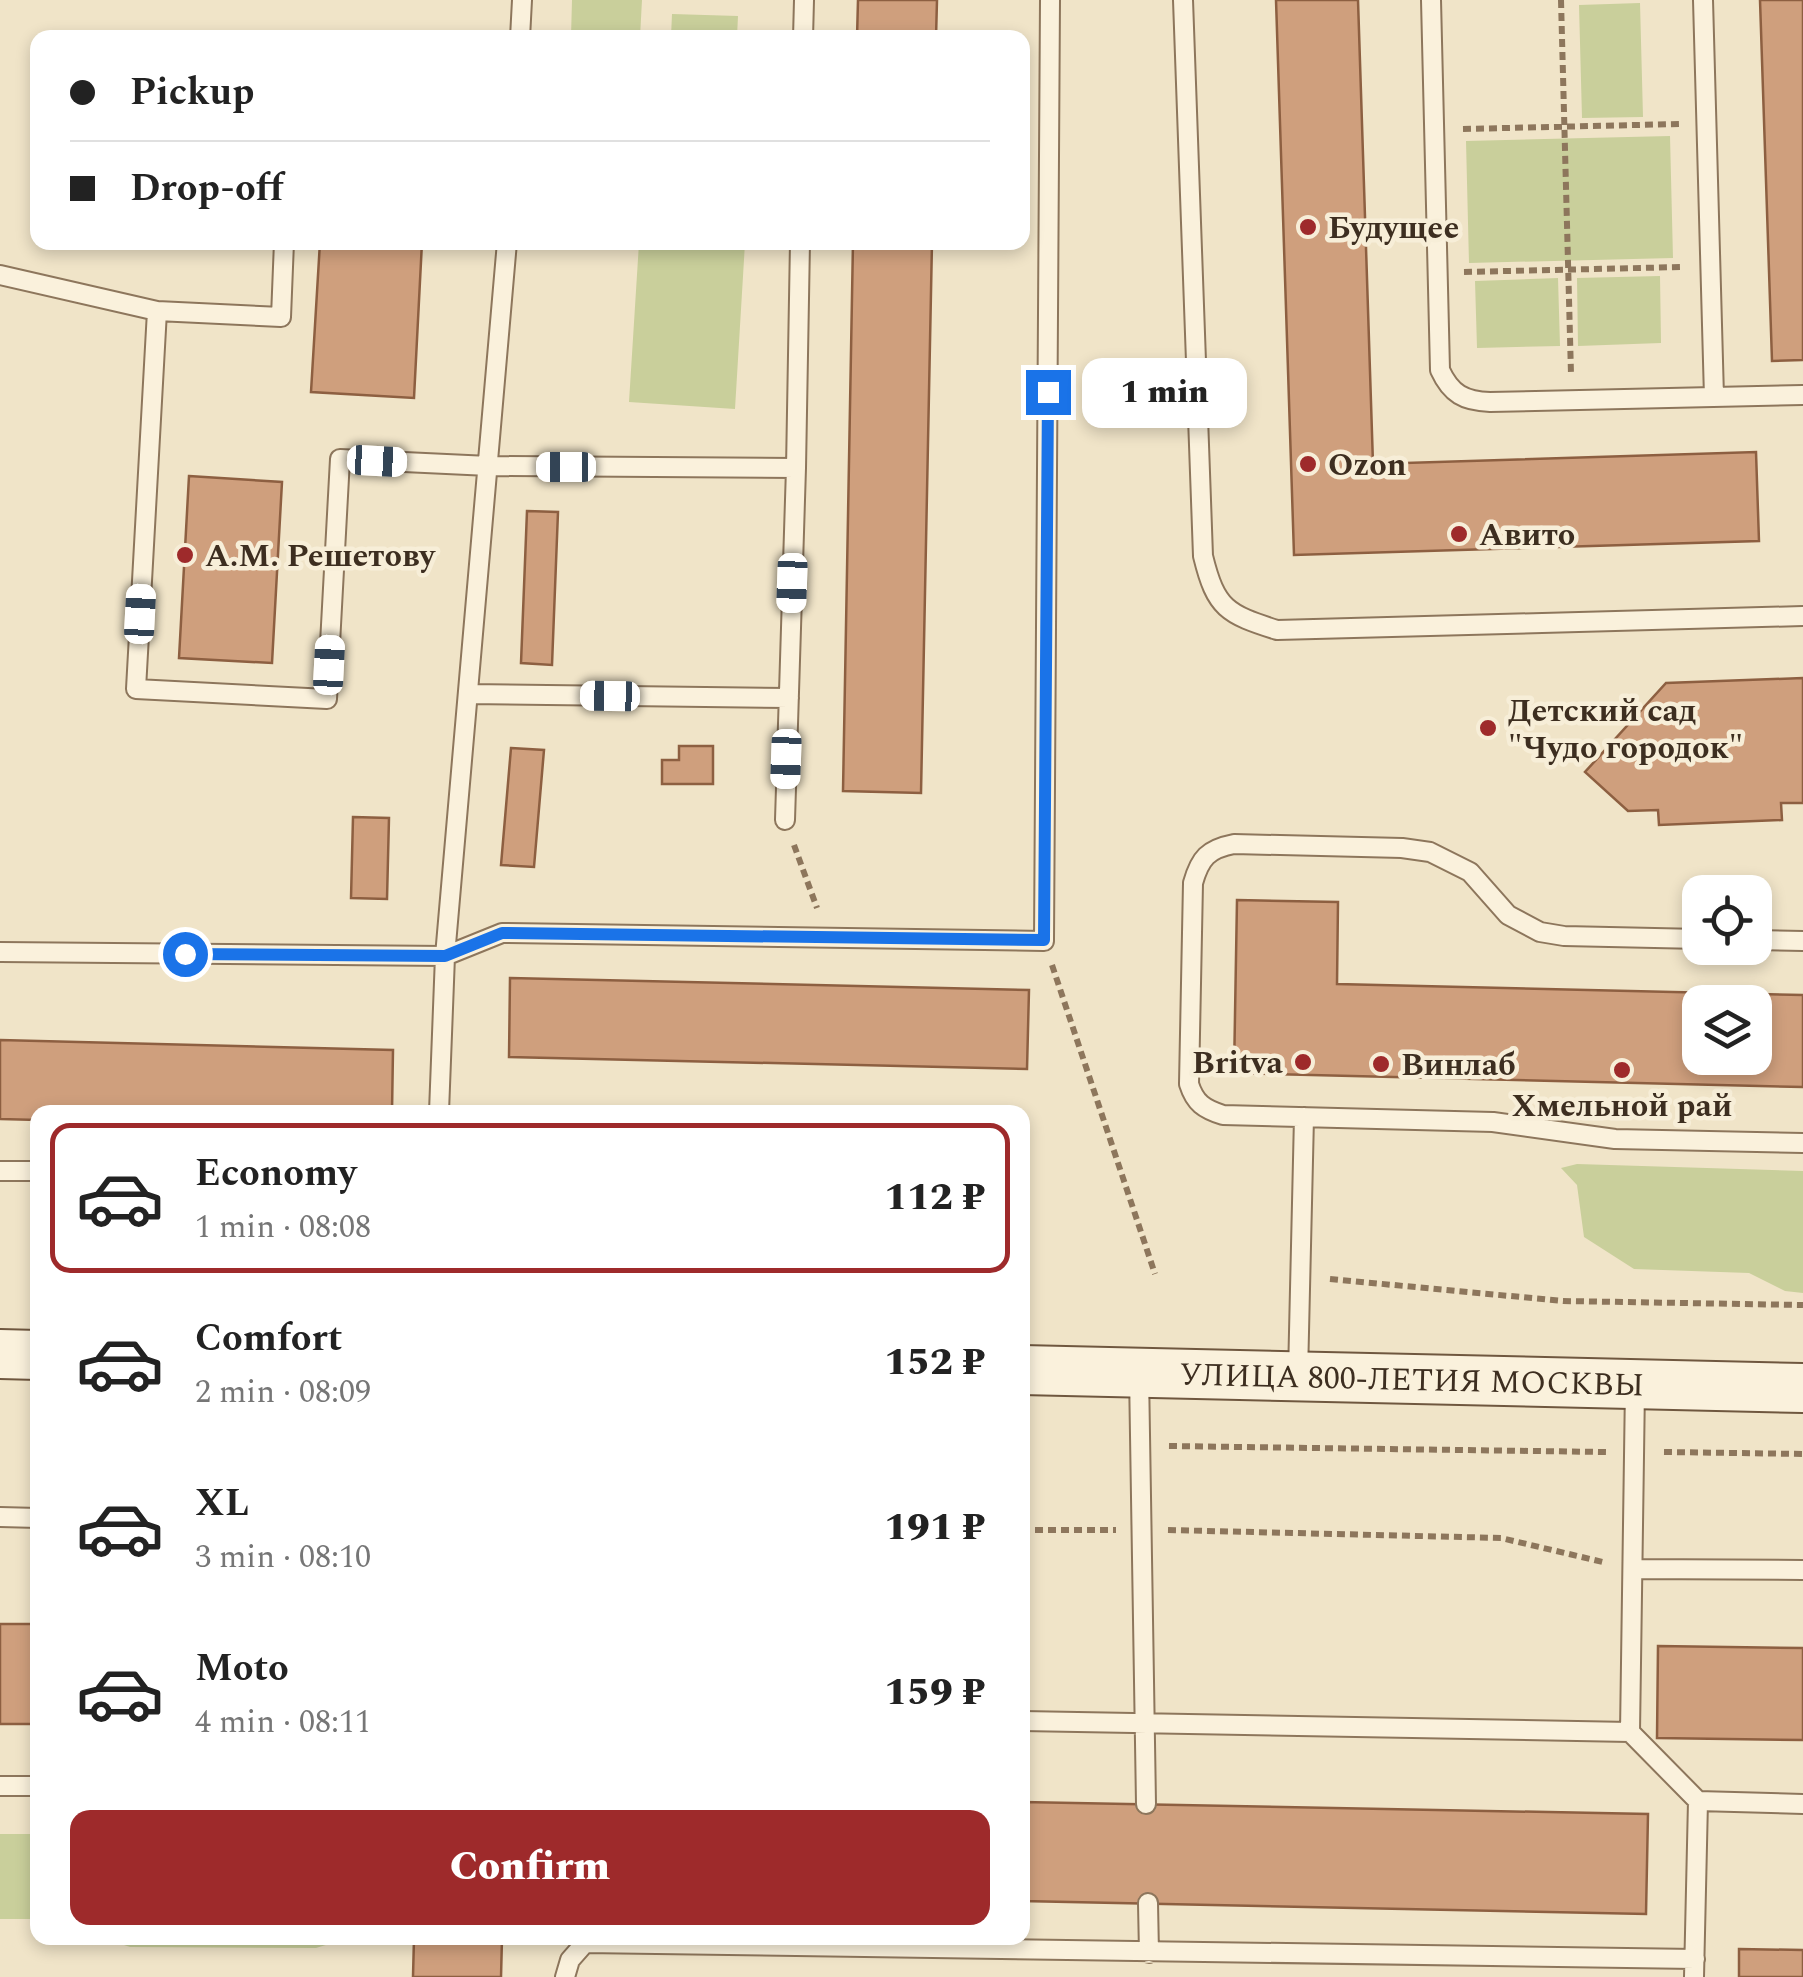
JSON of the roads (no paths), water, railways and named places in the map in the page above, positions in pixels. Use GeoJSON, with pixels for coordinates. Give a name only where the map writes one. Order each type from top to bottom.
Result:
{"type":"FeatureCollection","features":[{"type":"Feature","properties":{"kind":"main road"},"geometry":{"type":"LineString","coordinates":[[0,1354],[30,1355]]}},
{"type":"Feature","properties":{"kind":"main road","name":"УЛИЦА 800-ЛЕТИЯ МОСКВЫ"},"geometry":{"type":"LineString","coordinates":[[1030,1370],[1803,1388]]}},
{"type":"Feature","properties":{"kind":"lane"},"geometry":{"type":"LineString","coordinates":[[520,30],[522,0]]}},
{"type":"Feature","properties":{"kind":"lane"},"geometry":{"type":"LineString","coordinates":[[803,30],[804,0]]}},
{"type":"Feature","properties":{"kind":"lane"},"geometry":{"type":"LineString","coordinates":[[0,952],[445,956],[502,933],[1044,940],[1050,0]]}},
{"type":"Feature","properties":{"kind":"lane"},"geometry":{"type":"LineString","coordinates":[[1184,0],[1203,556],[1211,587],[1221,602],[1238,618],[1277,630],[1803,616]]}},
{"type":"Feature","properties":{"kind":"lane"},"geometry":{"type":"LineString","coordinates":[[1431,0],[1440,370],[1446,384],[1471,402],[1803,395]]}},
{"type":"Feature","properties":{"kind":"lane"},"geometry":{"type":"LineString","coordinates":[[1703,0],[1714,397]]}},
{"type":"Feature","properties":{"kind":"lane"},"geometry":{"type":"LineString","coordinates":[[0,275],[156,311],[281,318],[284,250]]}},
{"type":"Feature","properties":{"kind":"lane"},"geometry":{"type":"LineString","coordinates":[[439,1105],[445,956],[506,250]]}},
{"type":"Feature","properties":{"kind":"lane"},"geometry":{"type":"LineString","coordinates":[[784,820],[800,250]]}},
{"type":"Feature","properties":{"kind":"lane"},"geometry":{"type":"LineString","coordinates":[[156,311],[136,689],[327,699],[340,460],[488,466],[796,468]]}},
{"type":"Feature","properties":{"kind":"lane"},"geometry":{"type":"LineString","coordinates":[[468,694],[788,698]]}},
{"type":"Feature","properties":{"kind":"lane"},"geometry":{"type":"LineString","coordinates":[[1682,939],[1540,932],[1508,915],[1470,872],[1430,852],[1234,844],[1213,848],[1198,862],[1193,884],[1188,1084],[1205,1110],[1223,1115],[1494,1122],[1615,1139],[1803,1143]]}},
{"type":"Feature","properties":{"kind":"lane"},"geometry":{"type":"LineString","coordinates":[[1772,940],[1803,941]]}},
{"type":"Feature","properties":{"kind":"lane"},"geometry":{"type":"LineString","coordinates":[[1298,1376],[1304,1117]]}},
{"type":"Feature","properties":{"kind":"lane"},"geometry":{"type":"LineString","coordinates":[[0,1171],[30,1172]]}},
{"type":"Feature","properties":{"kind":"lane"},"geometry":{"type":"LineString","coordinates":[[1139,1372],[1146,1804]]}},
{"type":"Feature","properties":{"kind":"lane"},"geometry":{"type":"LineString","coordinates":[[1630,1732],[1635,1384]]}},
{"type":"Feature","properties":{"kind":"lane"},"geometry":{"type":"LineString","coordinates":[[0,1517],[30,1518]]}},
{"type":"Feature","properties":{"kind":"lane"},"geometry":{"type":"LineString","coordinates":[[1633,1569],[1803,1570]]}},
{"type":"Feature","properties":{"kind":"lane"},"geometry":{"type":"LineString","coordinates":[[1030,1721],[1630,1732],[1698,1801],[1803,1804]]}},
{"type":"Feature","properties":{"kind":"lane"},"geometry":{"type":"LineString","coordinates":[[0,1786],[30,1786]]}},
{"type":"Feature","properties":{"kind":"lane"},"geometry":{"type":"LineString","coordinates":[[801,1945],[1694,1968],[1698,1801]]}},
{"type":"Feature","properties":{"kind":"lane"},"geometry":{"type":"LineString","coordinates":[[1148,1903],[1149,1953]]}},
{"type":"Feature","properties":{"kind":"lane"},"geometry":{"type":"LineString","coordinates":[[564,1977],[580,1945]]}},
{"type":"Feature","properties":{"kind":"place","name":"Будущее"},"geometry":{"type":"Point","coordinates":[1308,227]}},
{"type":"Feature","properties":{"kind":"place","name":"Ozon"},"geometry":{"type":"Point","coordinates":[1308,464]}},
{"type":"Feature","properties":{"kind":"place","name":"Авито"},"geometry":{"type":"Point","coordinates":[1459,534]}},
{"type":"Feature","properties":{"kind":"place","name":"А.М. Решетову"},"geometry":{"type":"Point","coordinates":[185,555]}},
{"type":"Feature","properties":{"kind":"place","name":"Детский сад \"Чудо городок\""},"geometry":{"type":"Point","coordinates":[1488,728]}},
{"type":"Feature","properties":{"kind":"place","name":"Britva"},"geometry":{"type":"Point","coordinates":[1303,1062]}},
{"type":"Feature","properties":{"kind":"place","name":"Винлаб"},"geometry":{"type":"Point","coordinates":[1381,1064]}},
{"type":"Feature","properties":{"kind":"place","name":"Хмельной рай"},"geometry":{"type":"Point","coordinates":[1622,1070]}}]}
